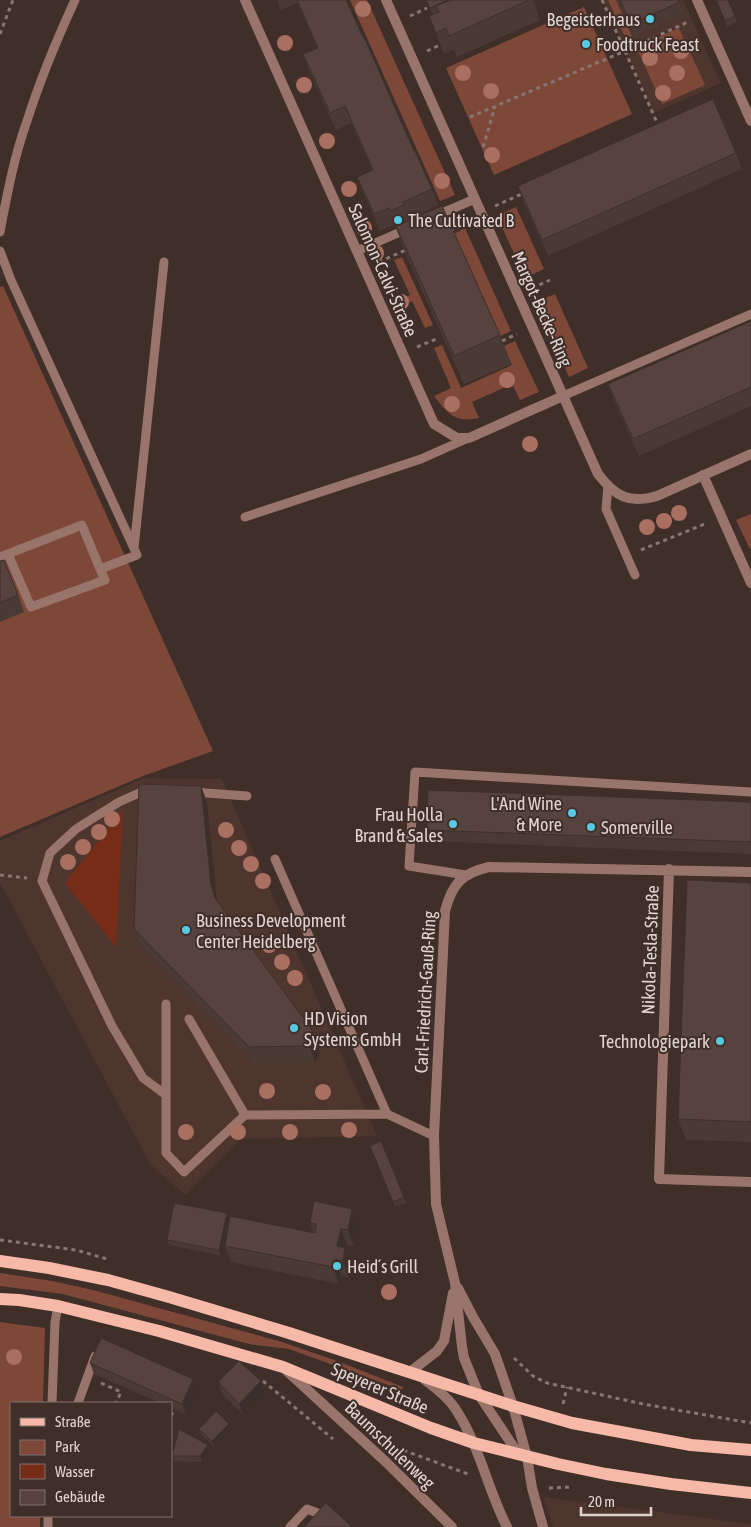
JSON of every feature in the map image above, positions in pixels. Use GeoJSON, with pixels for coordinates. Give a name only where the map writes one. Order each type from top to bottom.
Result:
{"type":"FeatureCollection","features":[{"type":"Feature","properties":{"kind":"main road","name":"Speyerer Straße"},"geometry":{"type":"LineString","coordinates":[[0,1261],[49,1268],[108,1280],[289,1333],[513,1406],[572,1423],[691,1445],[751,1450]]}},
{"type":"Feature","properties":{"kind":"main road","name":"Speyerer Straße"},"geometry":{"type":"LineString","coordinates":[[0,1299],[58,1306],[159,1330],[283,1367],[431,1428],[474,1443],[523,1456],[577,1468],[652,1481],[751,1493]]}},
{"type":"Feature","properties":{"kind":"street","name":"Salomon-Calvi-Straße"},"geometry":{"type":"LineString","coordinates":[[245,0],[434,424],[457,438],[469,438]]}},
{"type":"Feature","properties":{"kind":"street","name":"Margot-Becke-Ring"},"geometry":{"type":"LineString","coordinates":[[386,0],[598,474],[619,495],[644,500],[751,454]]}},
{"type":"Feature","properties":{"kind":"street"},"geometry":{"type":"LineString","coordinates":[[697,0],[751,121]]}},
{"type":"Feature","properties":{"kind":"street"},"geometry":{"type":"LineString","coordinates":[[469,438],[563,396]]}},
{"type":"Feature","properties":{"kind":"street"},"geometry":{"type":"LineString","coordinates":[[703,476],[751,583]]}},
{"type":"Feature","properties":{"kind":"street","name":"Carl-Friedrich-Gauß-Ring"},"geometry":{"type":"LineString","coordinates":[[523,1456],[479,1395],[462,1347],[455,1282],[436,1204],[434,1136],[445,911],[449,894],[455,885],[466,875],[476,869],[489,867],[751,872]]}},
{"type":"Feature","properties":{"kind":"street","name":"Nikola-Tesla-Straße"},"geometry":{"type":"LineString","coordinates":[[669,869],[659,1179],[751,1182]]}},
{"type":"Feature","properties":{"kind":"street","name":"Carl-Friedrich-Gauß-Ring"},"geometry":{"type":"LineString","coordinates":[[455,1282],[472,1317],[495,1354],[513,1406]]}},
{"type":"Feature","properties":{"kind":"street","name":"Carl-Friedrich-Gauß-Ring"},"geometry":{"type":"LineString","coordinates":[[415,1374],[437,1351],[444,1340],[455,1282]]}},
{"type":"Feature","properties":{"kind":"street","name":"Baumschulenweg"},"geometry":{"type":"LineString","coordinates":[[283,1367],[386,1462],[452,1527]]}},
{"type":"Feature","properties":{"kind":"street"},"geometry":{"type":"LineString","coordinates":[[415,1374],[441,1392],[457,1412],[474,1443],[507,1527]]}},
{"type":"Feature","properties":{"kind":"street"},"geometry":{"type":"LineString","coordinates":[[513,1406],[523,1456],[543,1527]]}},
{"type":"Feature","properties":{"kind":"lane"},"geometry":{"type":"LineString","coordinates":[[0,232],[6,199],[26,122],[75,0]]}},
{"type":"Feature","properties":{"kind":"lane"},"geometry":{"type":"LineString","coordinates":[[357,251],[475,199]]}},
{"type":"Feature","properties":{"kind":"lane"},"geometry":{"type":"LineString","coordinates":[[0,250],[11,280],[138,555],[100,569]]}},
{"type":"Feature","properties":{"kind":"lane"},"geometry":{"type":"LineString","coordinates":[[134,548],[164,262]]}},
{"type":"Feature","properties":{"kind":"lane"},"geometry":{"type":"LineString","coordinates":[[563,396],[751,314]]}},
{"type":"Feature","properties":{"kind":"lane"},"geometry":{"type":"LineString","coordinates":[[245,517],[421,459],[469,438]]}},
{"type":"Feature","properties":{"kind":"lane"},"geometry":{"type":"LineString","coordinates":[[608,486],[606,509],[635,574]]}},
{"type":"Feature","properties":{"kind":"lane"},"geometry":{"type":"LineString","coordinates":[[82,525],[100,569],[105,580],[31,607],[4,555],[82,525]]}},
{"type":"Feature","properties":{"kind":"lane"},"geometry":{"type":"LineString","coordinates":[[466,875],[409,866],[415,772],[751,792]]}},
{"type":"Feature","properties":{"kind":"lane"},"geometry":{"type":"LineString","coordinates":[[156,790],[146,790],[120,802],[76,829],[50,853],[42,881],[112,1026],[142,1078],[166,1095]]}},
{"type":"Feature","properties":{"kind":"lane"},"geometry":{"type":"LineString","coordinates":[[185,792],[247,796]]}},
{"type":"Feature","properties":{"kind":"lane"},"geometry":{"type":"LineString","coordinates":[[275,859],[388,1114]]}},
{"type":"Feature","properties":{"kind":"lane"},"geometry":{"type":"LineString","coordinates":[[166,1004],[166,1153],[184,1172],[245,1114],[388,1114],[434,1136]]}},
{"type":"Feature","properties":{"kind":"lane"},"geometry":{"type":"LineString","coordinates":[[189,1019],[245,1114]]}},
{"type":"Feature","properties":{"kind":"lane"},"geometry":{"type":"LineString","coordinates":[[52,1402],[55,1322],[58,1306]]}},
{"type":"Feature","properties":{"kind":"lane"},"geometry":{"type":"LineString","coordinates":[[78,1402],[96,1354]]}},
{"type":"Feature","properties":{"kind":"lane"},"geometry":{"type":"LineString","coordinates":[[290,1527],[307,1509],[334,1520]]}},
{"type":"Feature","properties":{"kind":"path"},"geometry":{"type":"LineString","coordinates":[[0,34],[13,0]]}},
{"type":"Feature","properties":{"kind":"path"},"geometry":{"type":"LineString","coordinates":[[602,0],[661,132]]}},
{"type":"Feature","properties":{"kind":"path"},"geometry":{"type":"LineString","coordinates":[[470,117],[704,15]]}},
{"type":"Feature","properties":{"kind":"path"},"geometry":{"type":"LineString","coordinates":[[660,25],[666,32]]}},
{"type":"Feature","properties":{"kind":"path"},"geometry":{"type":"LineString","coordinates":[[433,48],[440,45]]}},
{"type":"Feature","properties":{"kind":"path"},"geometry":{"type":"LineString","coordinates":[[483,147],[495,106]]}},
{"type":"Feature","properties":{"kind":"path"},"geometry":{"type":"LineString","coordinates":[[446,232],[526,192]]}},
{"type":"Feature","properties":{"kind":"path"},"geometry":{"type":"LineString","coordinates":[[365,268],[410,248]]}},
{"type":"Feature","properties":{"kind":"path"},"geometry":{"type":"LineString","coordinates":[[403,354],[439,338]]}},
{"type":"Feature","properties":{"kind":"path"},"geometry":{"type":"LineString","coordinates":[[627,556],[722,517]]}},
{"type":"Feature","properties":{"kind":"path"},"geometry":{"type":"LineString","coordinates":[[0,874],[42,881]]}},
{"type":"Feature","properties":{"kind":"path"},"geometry":{"type":"LineString","coordinates":[[0,1240],[76,1250],[113,1262]]}},
{"type":"Feature","properties":{"kind":"path"},"geometry":{"type":"LineString","coordinates":[[495,1354],[510,1354],[533,1376],[547,1383],[643,1404],[751,1423]]}},
{"type":"Feature","properties":{"kind":"path"},"geometry":{"type":"LineString","coordinates":[[87,1378],[121,1392],[116,1402]]}},
{"type":"Feature","properties":{"kind":"path"},"geometry":{"type":"LineString","coordinates":[[261,1380],[340,1445]]}},
{"type":"Feature","properties":{"kind":"path"},"geometry":{"type":"LineString","coordinates":[[172,1414],[174,1410]]}},
{"type":"Feature","properties":{"kind":"path"},"geometry":{"type":"LineString","coordinates":[[386,1462],[400,1449]]}},
{"type":"Feature","properties":{"kind":"shaded area"},"geometry":{"type":"Polygon","coordinates":[[[603,0],[683,0],[721,83],[654,113],[603,0]]]}},
{"type":"Feature","properties":{"kind":"shaded area"},"geometry":{"type":"Polygon","coordinates":[[[144,778],[222,779],[377,1136],[241,1139],[185,1195],[150,1164],[0,883],[0,841],[144,778]]]}},
{"type":"Feature","properties":{"kind":"shaded area"},"geometry":{"type":"Polygon","coordinates":[[[543,1497],[751,1524],[751,1527],[553,1527],[543,1497]]]}},
{"type":"Feature","properties":{"kind":"green space"},"geometry":{"type":"Polygon","coordinates":[[[350,0],[367,0],[455,195],[440,201],[350,0]]]}},
{"type":"Feature","properties":{"kind":"green space"},"geometry":{"type":"Polygon","coordinates":[[[608,0],[616,0],[632,36],[626,39],[608,0]]]}},
{"type":"Feature","properties":{"kind":"green space"},"geometry":{"type":"Polygon","coordinates":[[[584,7],[632,114],[494,175],[446,68],[584,7]]]}},
{"type":"Feature","properties":{"kind":"green space"},"geometry":{"type":"Polygon","coordinates":[[[679,28],[705,85],[662,104],[636,47],[679,28]]]}},
{"type":"Feature","properties":{"kind":"green space"},"geometry":{"type":"Polygon","coordinates":[[[516,207],[544,269],[525,278],[497,216],[516,207]]]}},
{"type":"Feature","properties":{"kind":"green space"},"geometry":{"type":"Polygon","coordinates":[[[465,228],[511,331],[500,336],[454,234],[465,228]]]}},
{"type":"Feature","properties":{"kind":"green space"},"geometry":{"type":"Polygon","coordinates":[[[402,257],[433,325],[425,328],[412,301],[395,309],[392,303],[410,295],[394,260],[402,257]]]}},
{"type":"Feature","properties":{"kind":"green space"},"geometry":{"type":"Polygon","coordinates":[[[3,286],[213,751],[143,776],[0,837],[0,287],[3,286]]]}},
{"type":"Feature","properties":{"kind":"green space"},"geometry":{"type":"Polygon","coordinates":[[[555,294],[588,368],[569,377],[536,302],[555,294]]]}},
{"type":"Feature","properties":{"kind":"green space"},"geometry":{"type":"Polygon","coordinates":[[[515,341],[539,392],[520,400],[512,384],[472,402],[479,418],[471,419],[453,416],[434,396],[451,388],[434,348],[442,345],[461,388],[512,365],[504,346],[515,341]]]}},
{"type":"Feature","properties":{"kind":"green space"},"geometry":{"type":"Polygon","coordinates":[[[751,514],[751,549],[750,549],[736,520],[751,514]]]}},
{"type":"Feature","properties":{"kind":"green space"},"geometry":{"type":"Polygon","coordinates":[[[0,1273],[93,1290],[282,1342],[403,1387],[402,1390],[289,1349],[249,1344],[63,1294],[0,1286],[0,1273]]]}},
{"type":"Feature","properties":{"kind":"green space"},"geometry":{"type":"Polygon","coordinates":[[[0,1322],[45,1328],[43,1402],[10,1402],[10,1517],[40,1517],[40,1527],[0,1527],[0,1322]]]}},
{"type":"Feature","properties":{"kind":"water"},"geometry":{"type":"Polygon","coordinates":[[[123,810],[116,947],[65,883],[123,810]]]}},
{"type":"Feature","properties":{"kind":"building"},"geometry":{"type":"Polygon","coordinates":[[[297,0],[346,0],[432,189],[403,202],[404,205],[390,211],[389,208],[374,214],[357,177],[373,170],[345,106],[330,113],[303,54],[318,48],[297,0]]]}},
{"type":"Feature","properties":{"kind":"building"},"geometry":{"type":"Polygon","coordinates":[[[426,0],[448,0],[430,8],[426,0]]]}},
{"type":"Feature","properties":{"kind":"building"},"geometry":{"type":"Polygon","coordinates":[[[451,0],[529,0],[449,36],[446,28],[436,33],[429,16],[439,12],[436,6],[451,0]]]}},
{"type":"Feature","properties":{"kind":"building"},"geometry":{"type":"Polygon","coordinates":[[[620,0],[679,0],[680,2],[631,24],[620,0]]]}},
{"type":"Feature","properties":{"kind":"building"},"geometry":{"type":"Polygon","coordinates":[[[716,0],[728,0],[735,16],[725,21],[716,0]]]}},
{"type":"Feature","properties":{"kind":"building"},"geometry":{"type":"Polygon","coordinates":[[[713,99],[736,153],[542,240],[518,186],[713,99]]]}},
{"type":"Feature","properties":{"kind":"building"},"geometry":{"type":"Polygon","coordinates":[[[442,206],[500,335],[454,356],[396,226],[442,206]]]}},
{"type":"Feature","properties":{"kind":"building"},"geometry":{"type":"Polygon","coordinates":[[[751,321],[751,387],[633,439],[608,384],[751,321]]]}},
{"type":"Feature","properties":{"kind":"building"},"geometry":{"type":"Polygon","coordinates":[[[4,560],[18,595],[0,603],[0,561],[4,560]]]}},
{"type":"Feature","properties":{"kind":"building","name":"Business Development Center Heidelberg"},"geometry":{"type":"Polygon","coordinates":[[[139,784],[201,786],[211,885],[215,898],[312,1030],[314,1037],[309,1045],[249,1047],[134,929],[139,784]]]}},
{"type":"Feature","properties":{"kind":"building","name":"Somerville"},"geometry":{"type":"Polygon","coordinates":[[[428,790],[751,802],[751,842],[427,830],[428,790]]]}},
{"type":"Feature","properties":{"kind":"building","name":"Technologiepark"},"geometry":{"type":"Polygon","coordinates":[[[687,880],[751,883],[751,1122],[678,1119],[687,880]]]}},
{"type":"Feature","properties":{"kind":"building"},"geometry":{"type":"Polygon","coordinates":[[[381,1141],[404,1197],[393,1202],[370,1146],[381,1141]]]}},
{"type":"Feature","properties":{"kind":"building"},"geometry":{"type":"Polygon","coordinates":[[[314,1201],[352,1209],[348,1230],[341,1229],[337,1246],[345,1248],[343,1261],[335,1259],[333,1267],[225,1246],[230,1216],[315,1233],[316,1224],[310,1223],[314,1201]]]}},
{"type":"Feature","properties":{"kind":"building"},"geometry":{"type":"Polygon","coordinates":[[[174,1203],[227,1213],[219,1250],[167,1240],[174,1203]]]}},
{"type":"Feature","properties":{"kind":"building"},"geometry":{"type":"Polygon","coordinates":[[[101,1338],[193,1379],[182,1404],[90,1363],[101,1338]]]}},
{"type":"Feature","properties":{"kind":"building"},"geometry":{"type":"Polygon","coordinates":[[[239,1361],[261,1381],[239,1404],[218,1382],[239,1361]]]}},
{"type":"Feature","properties":{"kind":"building"},"geometry":{"type":"Polygon","coordinates":[[[216,1411],[229,1424],[212,1441],[199,1429],[216,1411]]]}},
{"type":"Feature","properties":{"kind":"building"},"geometry":{"type":"Polygon","coordinates":[[[179,1429],[208,1445],[200,1456],[172,1456],[179,1429]]]}},
{"type":"Feature","properties":{"kind":"building"},"geometry":{"type":"Polygon","coordinates":[[[326,1503],[352,1527],[304,1527],[326,1503]]]}},
{"type":"Feature","properties":{"kind":"place","name":"Begeisterhaus"},"geometry":{"type":"Point","coordinates":[650,19]}},
{"type":"Feature","properties":{"kind":"place","name":"Foodtruck Feast"},"geometry":{"type":"Point","coordinates":[586,44]}},
{"type":"Feature","properties":{"kind":"place","name":"The Cultivated B"},"geometry":{"type":"Point","coordinates":[398,220]}},
{"type":"Feature","properties":{"kind":"place","name":"L'And Wine & More"},"geometry":{"type":"Point","coordinates":[572,813]}},
{"type":"Feature","properties":{"kind":"place","name":"Frau Holla Brand & Sales"},"geometry":{"type":"Point","coordinates":[453,824]}},
{"type":"Feature","properties":{"kind":"place","name":"Somerville"},"geometry":{"type":"Point","coordinates":[591,827]}},
{"type":"Feature","properties":{"kind":"place","name":"Business Development Center Heidelberg"},"geometry":{"type":"Point","coordinates":[186,930]}},
{"type":"Feature","properties":{"kind":"place","name":"HD Vision Systems GmbH"},"geometry":{"type":"Point","coordinates":[294,1028]}},
{"type":"Feature","properties":{"kind":"place","name":"Technologiepark"},"geometry":{"type":"Point","coordinates":[720,1041]}},
{"type":"Feature","properties":{"kind":"place","name":"Heid´s Grill"},"geometry":{"type":"Point","coordinates":[337,1266]}}]}
